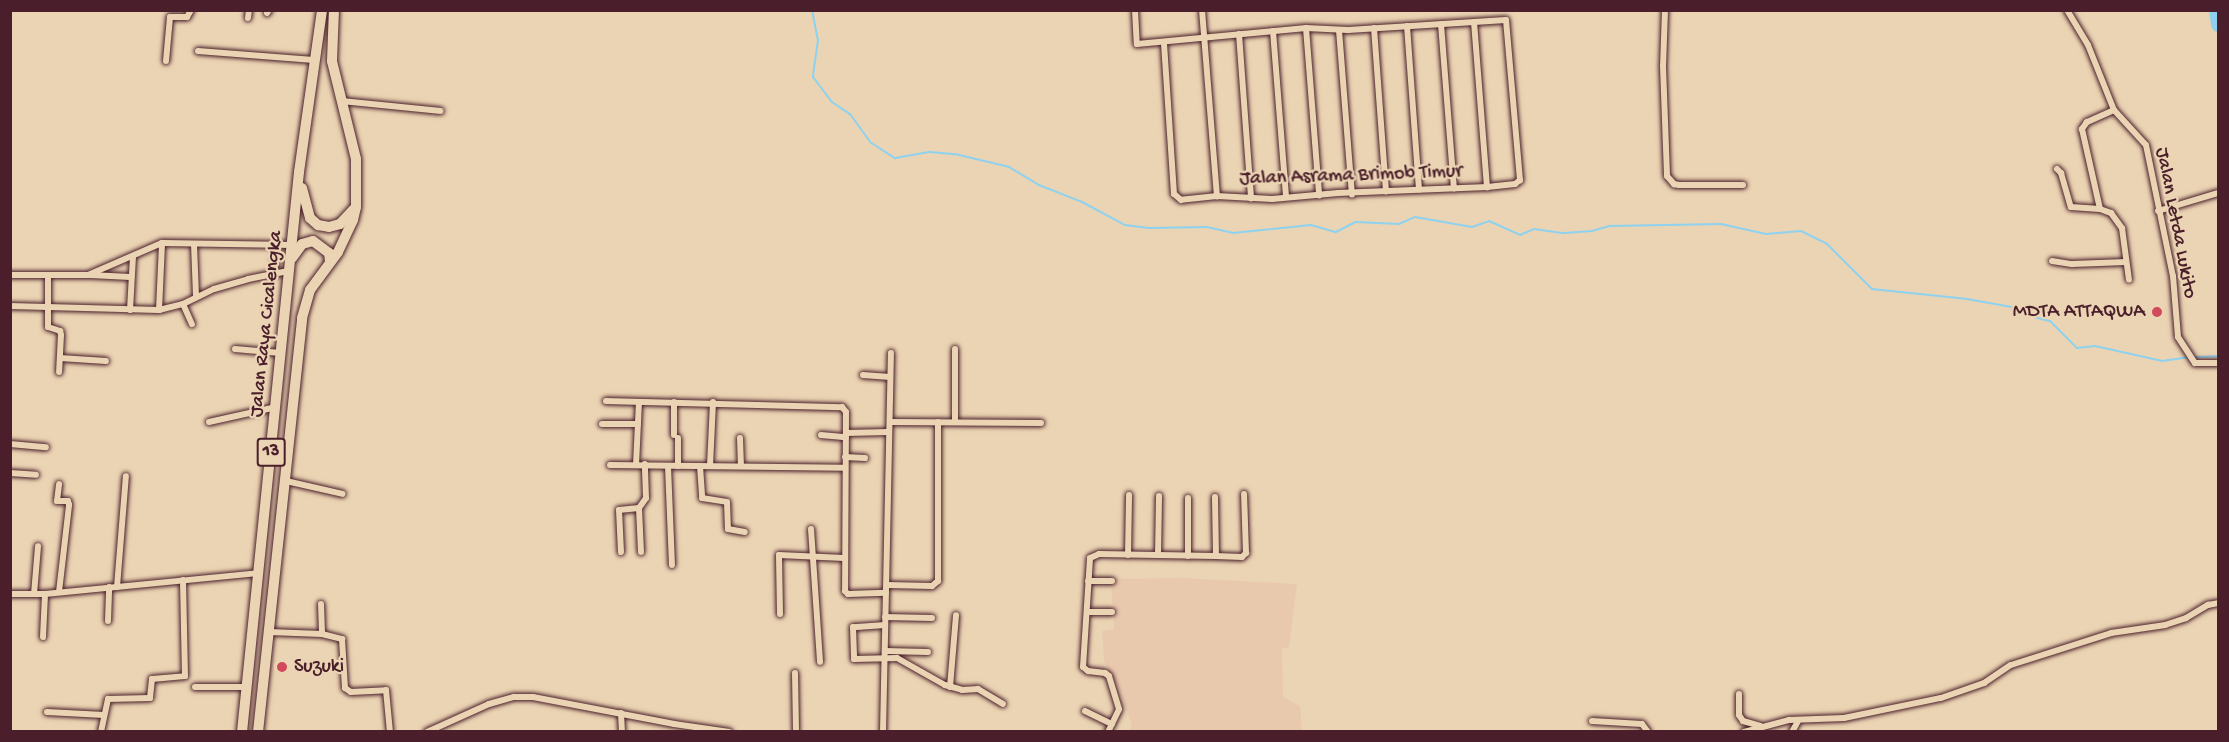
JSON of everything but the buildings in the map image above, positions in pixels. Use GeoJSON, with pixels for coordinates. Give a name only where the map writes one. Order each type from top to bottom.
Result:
{"type":"FeatureCollection","features":[{"type":"Feature","properties":{"kind":"highway","name":"13"},"geometry":{"type":"LineString","coordinates":[[299,172],[322,10]]}},
{"type":"Feature","properties":{"kind":"highway","name":"13"},"geometry":{"type":"LineString","coordinates":[[334,10],[332,61],[357,159],[356,207]]}},
{"type":"Feature","properties":{"kind":"highway"},"geometry":{"type":"LineString","coordinates":[[299,172],[306,208],[310,218],[318,225],[329,227],[340,224],[356,207]]}},
{"type":"Feature","properties":{"kind":"highway","name":"Jalan Raya Cicalengka"},"geometry":{"type":"LineString","coordinates":[[242,732],[299,172]]}},
{"type":"Feature","properties":{"kind":"highway","name":"Jalan Raya Cicalengka"},"geometry":{"type":"LineString","coordinates":[[258,732],[302,318],[310,290],[348,232],[356,207]]}},
{"type":"Feature","properties":{"kind":"highway"},"geometry":{"type":"LineString","coordinates":[[289,266],[302,244],[313,241],[329,253],[330,261]]}},
{"type":"Feature","properties":{"kind":"street"},"geometry":{"type":"LineString","coordinates":[[166,61],[170,18],[187,17],[191,10]]}},
{"type":"Feature","properties":{"kind":"street"},"geometry":{"type":"LineString","coordinates":[[1135,10],[1137,44],[1306,28],[1339,30],[1474,22],[1487,187]]}},
{"type":"Feature","properties":{"kind":"street"},"geometry":{"type":"LineString","coordinates":[[1202,10],[1217,196]]}},
{"type":"Feature","properties":{"kind":"street"},"geometry":{"type":"LineString","coordinates":[[1665,10],[1663,66],[1667,176],[1674,184],[1679,185],[1743,185]]}},
{"type":"Feature","properties":{"kind":"street","name":"Jalan Letda Lukito"},"geometry":{"type":"LineString","coordinates":[[2067,10],[2088,45],[2114,110],[2146,145],[2173,276],[2178,337],[2192,360],[2201,364],[2218,363]]}},
{"type":"Feature","properties":{"kind":"street","name":"Jalan Asrama Brimob Timur"},"geometry":{"type":"LineString","coordinates":[[1164,42],[1174,194],[1181,200],[1217,196],[1251,200],[1286,196],[1515,184],[1520,180],[1521,173],[1508,22],[1504,20],[1474,22]]}},
{"type":"Feature","properties":{"kind":"street"},"geometry":{"type":"LineString","coordinates":[[1441,24],[1454,188]]}},
{"type":"Feature","properties":{"kind":"street"},"geometry":{"type":"LineString","coordinates":[[1407,26],[1419,190]]}},
{"type":"Feature","properties":{"kind":"street"},"geometry":{"type":"LineString","coordinates":[[1306,28],[1319,195]]}},
{"type":"Feature","properties":{"kind":"street"},"geometry":{"type":"LineString","coordinates":[[1374,28],[1386,192]]}},
{"type":"Feature","properties":{"kind":"street"},"geometry":{"type":"LineString","coordinates":[[1339,30],[1352,194]]}},
{"type":"Feature","properties":{"kind":"street"},"geometry":{"type":"LineString","coordinates":[[1273,31],[1286,196]]}},
{"type":"Feature","properties":{"kind":"street"},"geometry":{"type":"LineString","coordinates":[[1239,34],[1251,200]]}},
{"type":"Feature","properties":{"kind":"street"},"geometry":{"type":"LineString","coordinates":[[198,51],[314,60]]}},
{"type":"Feature","properties":{"kind":"street"},"geometry":{"type":"LineString","coordinates":[[342,101],[440,111]]}},
{"type":"Feature","properties":{"kind":"street"},"geometry":{"type":"LineString","coordinates":[[2100,209],[2083,127],[2087,122],[2114,110]]}},
{"type":"Feature","properties":{"kind":"street"},"geometry":{"type":"LineString","coordinates":[[2057,169],[2071,207],[2100,209],[2111,213],[2118,220],[2124,235],[2129,280]]}},
{"type":"Feature","properties":{"kind":"street"},"geometry":{"type":"LineString","coordinates":[[2158,211],[2218,193]]}},
{"type":"Feature","properties":{"kind":"street"},"geometry":{"type":"LineString","coordinates":[[88,275],[162,243],[293,245]]}},
{"type":"Feature","properties":{"kind":"street"},"geometry":{"type":"LineString","coordinates":[[159,310],[162,243]]}},
{"type":"Feature","properties":{"kind":"street"},"geometry":{"type":"LineString","coordinates":[[194,244],[196,297]]}},
{"type":"Feature","properties":{"kind":"street"},"geometry":{"type":"LineString","coordinates":[[274,274],[277,245]]}},
{"type":"Feature","properties":{"kind":"street"},"geometry":{"type":"LineString","coordinates":[[130,310],[130,277],[133,257]]}},
{"type":"Feature","properties":{"kind":"street"},"geometry":{"type":"LineString","coordinates":[[2052,261],[2072,264],[2126,262]]}},
{"type":"Feature","properties":{"kind":"street"},"geometry":{"type":"LineString","coordinates":[[10,306],[159,310],[183,304],[196,297],[248,279],[274,274],[289,266]]}},
{"type":"Feature","properties":{"kind":"street"},"geometry":{"type":"LineString","coordinates":[[10,275],[130,277]]}},
{"type":"Feature","properties":{"kind":"street"},"geometry":{"type":"LineString","coordinates":[[48,276],[49,330],[61,332],[59,372]]}},
{"type":"Feature","properties":{"kind":"street"},"geometry":{"type":"LineString","coordinates":[[183,304],[192,324]]}},
{"type":"Feature","properties":{"kind":"street"},"geometry":{"type":"LineString","coordinates":[[235,349],[281,353]]}},
{"type":"Feature","properties":{"kind":"street"},"geometry":{"type":"LineString","coordinates":[[955,350],[955,420]]}},
{"type":"Feature","properties":{"kind":"street"},"geometry":{"type":"LineString","coordinates":[[883,732],[891,353]]}},
{"type":"Feature","properties":{"kind":"street"},"geometry":{"type":"LineString","coordinates":[[60,358],[106,361]]}},
{"type":"Feature","properties":{"kind":"street"},"geometry":{"type":"LineString","coordinates":[[862,375],[890,376]]}},
{"type":"Feature","properties":{"kind":"street"},"geometry":{"type":"LineString","coordinates":[[606,401],[842,407],[846,412],[844,468],[846,593],[886,593]]}},
{"type":"Feature","properties":{"kind":"street"},"geometry":{"type":"LineString","coordinates":[[636,465],[639,402]]}},
{"type":"Feature","properties":{"kind":"street"},"geometry":{"type":"LineString","coordinates":[[674,402],[678,466]]}},
{"type":"Feature","properties":{"kind":"street"},"geometry":{"type":"LineString","coordinates":[[710,466],[713,402]]}},
{"type":"Feature","properties":{"kind":"street"},"geometry":{"type":"LineString","coordinates":[[209,422],[276,407]]}},
{"type":"Feature","properties":{"kind":"street"},"geometry":{"type":"LineString","coordinates":[[890,422],[955,420],[1041,423]]}},
{"type":"Feature","properties":{"kind":"street"},"geometry":{"type":"LineString","coordinates":[[886,585],[932,586],[938,581],[938,422]]}},
{"type":"Feature","properties":{"kind":"street"},"geometry":{"type":"LineString","coordinates":[[602,424],[638,424]]}},
{"type":"Feature","properties":{"kind":"street"},"geometry":{"type":"LineString","coordinates":[[821,435],[888,432]]}},
{"type":"Feature","properties":{"kind":"street"},"geometry":{"type":"LineString","coordinates":[[740,438],[741,466]]}},
{"type":"Feature","properties":{"kind":"street"},"geometry":{"type":"LineString","coordinates":[[10,444],[46,447]]}},
{"type":"Feature","properties":{"kind":"street"},"geometry":{"type":"LineString","coordinates":[[845,457],[865,458]]}},
{"type":"Feature","properties":{"kind":"street"},"geometry":{"type":"LineString","coordinates":[[641,552],[639,508],[646,498],[645,464]]}},
{"type":"Feature","properties":{"kind":"street"},"geometry":{"type":"LineString","coordinates":[[610,465],[844,468]]}},
{"type":"Feature","properties":{"kind":"street"},"geometry":{"type":"LineString","coordinates":[[668,466],[672,565]]}},
{"type":"Feature","properties":{"kind":"street"},"geometry":{"type":"LineString","coordinates":[[700,466],[702,498],[727,502],[728,529],[745,532]]}},
{"type":"Feature","properties":{"kind":"street"},"geometry":{"type":"LineString","coordinates":[[10,473],[36,475]]}},
{"type":"Feature","properties":{"kind":"street"},"geometry":{"type":"LineString","coordinates":[[117,587],[126,476]]}},
{"type":"Feature","properties":{"kind":"street"},"geometry":{"type":"LineString","coordinates":[[286,481],[343,494]]}},
{"type":"Feature","properties":{"kind":"street"},"geometry":{"type":"LineString","coordinates":[[58,592],[69,505],[68,501],[57,501],[59,484]]}},
{"type":"Feature","properties":{"kind":"street"},"geometry":{"type":"LineString","coordinates":[[1108,732],[1119,709],[1108,676],[1105,673],[1088,671],[1083,667],[1090,558],[1094,555],[1242,557],[1246,553],[1244,494]]}},
{"type":"Feature","properties":{"kind":"street"},"geometry":{"type":"LineString","coordinates":[[1128,555],[1129,495]]}},
{"type":"Feature","properties":{"kind":"street"},"geometry":{"type":"LineString","coordinates":[[1158,555],[1159,496]]}},
{"type":"Feature","properties":{"kind":"street"},"geometry":{"type":"LineString","coordinates":[[1215,497],[1216,556]]}},
{"type":"Feature","properties":{"kind":"street"},"geometry":{"type":"LineString","coordinates":[[1188,498],[1188,556]]}},
{"type":"Feature","properties":{"kind":"street"},"geometry":{"type":"LineString","coordinates":[[621,552],[619,510],[639,508]]}},
{"type":"Feature","properties":{"kind":"street"},"geometry":{"type":"LineString","coordinates":[[811,530],[820,662]]}},
{"type":"Feature","properties":{"kind":"street"},"geometry":{"type":"LineString","coordinates":[[34,594],[38,546]]}},
{"type":"Feature","properties":{"kind":"street"},"geometry":{"type":"LineString","coordinates":[[780,614],[779,555],[844,558]]}},
{"type":"Feature","properties":{"kind":"street"},"geometry":{"type":"LineString","coordinates":[[10,601],[11,594],[45,594],[258,573]]}},
{"type":"Feature","properties":{"kind":"street"},"geometry":{"type":"LineString","coordinates":[[101,732],[108,699],[150,698],[152,680],[185,676],[183,580]]}},
{"type":"Feature","properties":{"kind":"street"},"geometry":{"type":"LineString","coordinates":[[1088,581],[1112,581]]}},
{"type":"Feature","properties":{"kind":"street"},"geometry":{"type":"LineString","coordinates":[[108,621],[109,588]]}},
{"type":"Feature","properties":{"kind":"street"},"geometry":{"type":"LineString","coordinates":[[43,638],[45,594]]}},
{"type":"Feature","properties":{"kind":"street"},"geometry":{"type":"LineString","coordinates":[[1744,732],[1760,726],[1844,717],[1941,698],[1983,683],[2011,665],[2111,633],[2165,625],[2186,618],[2208,605],[2218,603]]}},
{"type":"Feature","properties":{"kind":"street"},"geometry":{"type":"LineString","coordinates":[[321,604],[322,634]]}},
{"type":"Feature","properties":{"kind":"street"},"geometry":{"type":"LineString","coordinates":[[1086,612],[1112,612]]}},
{"type":"Feature","properties":{"kind":"street"},"geometry":{"type":"LineString","coordinates":[[950,687],[956,615]]}},
{"type":"Feature","properties":{"kind":"street"},"geometry":{"type":"LineString","coordinates":[[885,617],[932,618]]}},
{"type":"Feature","properties":{"kind":"street"},"geometry":{"type":"LineString","coordinates":[[885,625],[852,629],[854,659],[902,659],[950,687],[978,689],[1003,704]]}},
{"type":"Feature","properties":{"kind":"street"},"geometry":{"type":"LineString","coordinates":[[269,632],[322,634],[342,639],[347,690],[386,690],[390,732]]}},
{"type":"Feature","properties":{"kind":"street"},"geometry":{"type":"LineString","coordinates":[[885,651],[928,652]]}},
{"type":"Feature","properties":{"kind":"street"},"geometry":{"type":"LineString","coordinates":[[795,673],[796,732]]}},
{"type":"Feature","properties":{"kind":"street"},"geometry":{"type":"LineString","coordinates":[[195,687],[246,687]]}},
{"type":"Feature","properties":{"kind":"street"},"geometry":{"type":"LineString","coordinates":[[1739,694],[1739,715],[1743,721],[1760,726]]}},
{"type":"Feature","properties":{"kind":"street"},"geometry":{"type":"LineString","coordinates":[[427,732],[489,704],[514,697],[533,698],[729,732]]}},
{"type":"Feature","properties":{"kind":"street"},"geometry":{"type":"LineString","coordinates":[[1085,711],[1112,724]]}},
{"type":"Feature","properties":{"kind":"street"},"geometry":{"type":"LineString","coordinates":[[47,712],[104,715]]}},
{"type":"Feature","properties":{"kind":"street"},"geometry":{"type":"LineString","coordinates":[[621,714],[622,732]]}},
{"type":"Feature","properties":{"kind":"street"},"geometry":{"type":"LineString","coordinates":[[1593,721],[1642,724],[1648,732]]}},
{"type":"Feature","properties":{"kind":"street"},"geometry":{"type":"LineString","coordinates":[[1792,732],[1798,721]]}},
{"type":"Feature","properties":{"kind":"shaded area"},"geometry":{"type":"Polygon","coordinates":[[[1182,578],[1297,584],[1289,647],[1282,649],[1283,697],[1300,706],[1302,731],[1129,731],[1132,725],[1118,686],[1104,661],[1102,631],[1114,629],[1111,579],[1182,578]]]}},
{"type":"Feature","properties":{"kind":"waterway"},"geometry":{"type":"LineString","coordinates":[[812,10],[818,40],[813,77],[832,102],[850,114],[870,142],[895,158],[930,152],[955,154],[1009,167],[1039,185],[1082,202],[1125,225],[1151,228],[1207,227],[1233,233],[1311,225],[1336,232],[1356,222],[1399,224],[1415,217],[1472,227],[1489,221],[1520,235],[1534,229],[1564,233],[1592,231],[1610,226],[1721,224],[1766,234],[1801,231],[1826,243],[1872,289],[1967,299],[2017,308],[2027,315],[2050,321],[2077,348],[2095,346],[2162,361],[2189,357]]}},
{"type":"Feature","properties":{"kind":"waterway"},"geometry":{"type":"LineString","coordinates":[[2216,10],[2218,25]]}},
{"type":"Feature","properties":{"kind":"waterway"},"geometry":{"type":"LineString","coordinates":[[2194,357],[2218,356]]}},
{"type":"Feature","properties":{"kind":"place","name":"MDTA ATTAQWA"},"geometry":{"type":"Point","coordinates":[2157,312]}},
{"type":"Feature","properties":{"kind":"place","name":"Suzuki"},"geometry":{"type":"Point","coordinates":[282,667]}}]}
